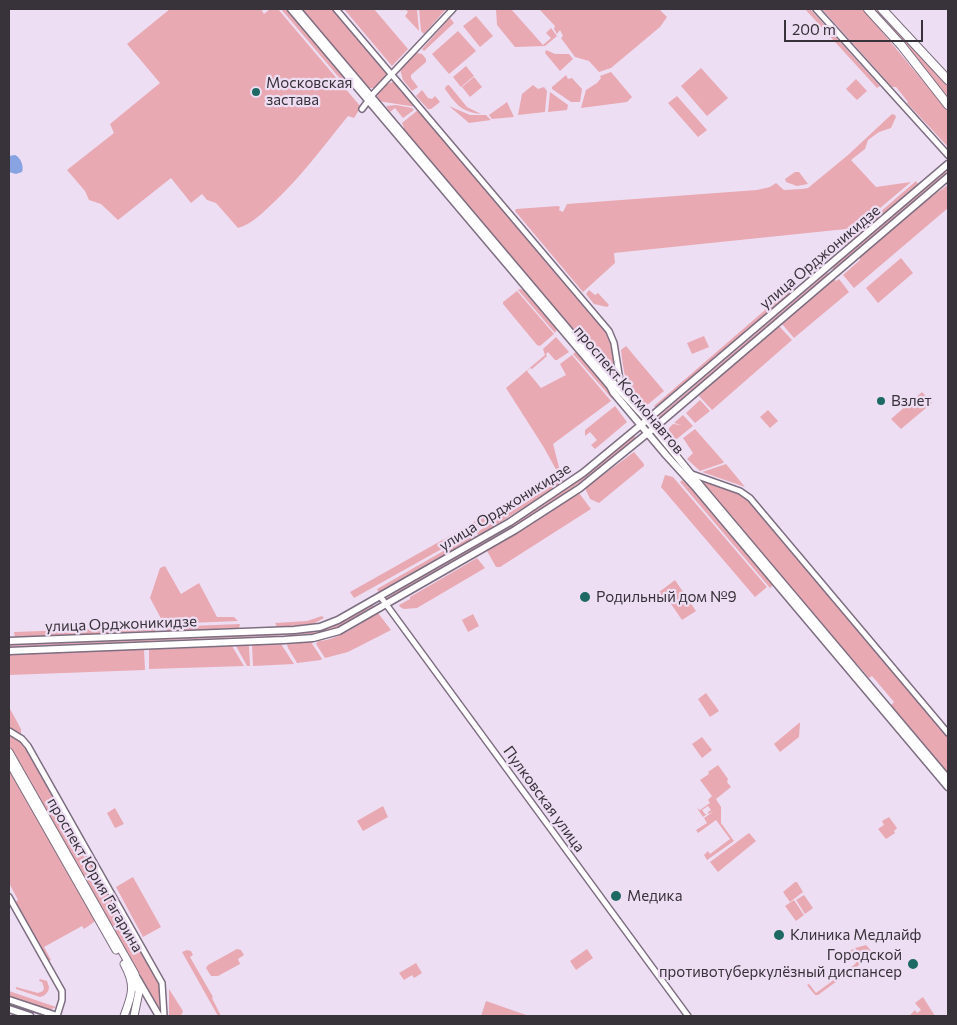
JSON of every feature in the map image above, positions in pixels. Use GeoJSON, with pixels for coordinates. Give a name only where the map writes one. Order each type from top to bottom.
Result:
{"type":"FeatureCollection","features":[{"type":"Feature","properties":{"kind":"main road"},"geometry":{"type":"LineString","coordinates":[[868,9],[901,45],[948,105]]}},
{"type":"Feature","properties":{"kind":"main road"},"geometry":{"type":"LineString","coordinates":[[882,9],[948,80]]}},
{"type":"Feature","properties":{"kind":"main road","name":"проспект Юрия Гагарина"},"geometry":{"type":"LineString","coordinates":[[9,752],[135,974],[139,992],[134,1016]]}},
{"type":"Feature","properties":{"kind":"main road","name":"проспект Юрия Гагарина"},"geometry":{"type":"LineString","coordinates":[[9,762],[130,976],[131,994],[124,1016]]}},
{"type":"Feature","properties":{"kind":"street","name":"проспект Космонавтов"},"geometry":{"type":"LineString","coordinates":[[291,9],[654,428],[948,779]]}},
{"type":"Feature","properties":{"kind":"street","name":"проспект Космонавтов"},"geometry":{"type":"LineString","coordinates":[[298,9],[641,426],[696,488],[948,787]]}},
{"type":"Feature","properties":{"kind":"street"},"geometry":{"type":"LineString","coordinates":[[336,9],[609,331],[614,343],[622,393]]}},
{"type":"Feature","properties":{"kind":"street"},"geometry":{"type":"LineString","coordinates":[[362,109],[453,9]]}},
{"type":"Feature","properties":{"kind":"street"},"geometry":{"type":"LineString","coordinates":[[816,9],[948,155]]}},
{"type":"Feature","properties":{"kind":"street","name":"улица Орджоникидзе"},"geometry":{"type":"LineString","coordinates":[[9,641],[316,628],[338,620],[479,540],[546,499],[583,473],[641,426],[948,164]]}},
{"type":"Feature","properties":{"kind":"street","name":"улица Орджоникидзе"},"geometry":{"type":"LineString","coordinates":[[9,651],[313,638],[339,631],[507,535],[552,507],[585,483],[648,434],[948,177]]}},
{"type":"Feature","properties":{"kind":"street"},"geometry":{"type":"LineString","coordinates":[[692,474],[740,491],[750,498],[948,733]]}},
{"type":"Feature","properties":{"kind":"street","name":"Пулковская улица"},"geometry":{"type":"LineString","coordinates":[[380,596],[688,1016]]}},
{"type":"Feature","properties":{"kind":"street"},"geometry":{"type":"LineString","coordinates":[[9,731],[22,739],[28,746],[162,983],[164,1016]]}},
{"type":"Feature","properties":{"kind":"street"},"geometry":{"type":"LineString","coordinates":[[9,897],[62,991],[62,1000],[57,1016],[9,1000]]}},
{"type":"Feature","properties":{"kind":"street"},"geometry":{"type":"LineString","coordinates":[[135,974],[159,1016]]}},
{"type":"Feature","properties":{"kind":"street"},"geometry":{"type":"LineString","coordinates":[[9,1009],[30,1016]]}},
{"type":"Feature","properties":{"kind":"shaded area"},"geometry":{"type":"Polygon","coordinates":[[[170,9],[261,9],[264,14],[270,9],[278,9],[361,107],[354,118],[348,116],[312,162],[283,194],[256,218],[238,228],[216,203],[207,200],[202,194],[191,203],[171,178],[118,220],[101,204],[89,200],[85,191],[67,170],[114,133],[110,124],[160,83],[127,44],[170,9]]]}},
{"type":"Feature","properties":{"kind":"shaded area"},"geometry":{"type":"Polygon","coordinates":[[[281,9],[288,9],[355,89],[347,87],[281,9]]]}},
{"type":"Feature","properties":{"kind":"shaded area"},"geometry":{"type":"Polygon","coordinates":[[[301,9],[334,9],[387,75],[375,88],[368,88],[301,9]]]}},
{"type":"Feature","properties":{"kind":"shaded area"},"geometry":{"type":"Polygon","coordinates":[[[344,9],[374,9],[408,49],[392,66],[344,9]]]}},
{"type":"Feature","properties":{"kind":"shaded area"},"geometry":{"type":"Polygon","coordinates":[[[405,9],[417,9],[419,31],[405,16],[408,12],[405,9]]]}},
{"type":"Feature","properties":{"kind":"shaded area"},"geometry":{"type":"Polygon","coordinates":[[[419,9],[446,9],[424,34],[421,31],[419,9]]]}},
{"type":"Feature","properties":{"kind":"shaded area"},"geometry":{"type":"Polygon","coordinates":[[[496,9],[511,9],[543,45],[551,38],[546,33],[551,28],[557,36],[545,46],[515,47],[497,25],[496,9]]]}},
{"type":"Feature","properties":{"kind":"shaded area"},"geometry":{"type":"Polygon","coordinates":[[[539,9],[659,9],[667,17],[660,27],[611,68],[599,72],[589,61],[575,57],[561,38],[563,36],[560,30],[557,34],[554,29],[555,26],[539,9]]]}},
{"type":"Feature","properties":{"kind":"shaded area"},"geometry":{"type":"Polygon","coordinates":[[[805,9],[810,9],[880,86],[877,88],[805,9]]]}},
{"type":"Feature","properties":{"kind":"shaded area"},"geometry":{"type":"Polygon","coordinates":[[[822,9],[863,9],[948,111],[948,147],[907,103],[896,87],[892,87],[822,9]]]}},
{"type":"Feature","properties":{"kind":"shaded area"},"geometry":{"type":"Polygon","coordinates":[[[873,9],[876,9],[948,86],[948,99],[900,39],[873,9]]]}},
{"type":"Feature","properties":{"kind":"shaded area"},"geometry":{"type":"Polygon","coordinates":[[[476,16],[493,36],[480,47],[463,26],[476,16]]]}},
{"type":"Feature","properties":{"kind":"shaded area"},"geometry":{"type":"Polygon","coordinates":[[[450,18],[454,23],[424,51],[422,49],[450,18]]]}},
{"type":"Feature","properties":{"kind":"shaded area"},"geometry":{"type":"Polygon","coordinates":[[[458,31],[476,51],[449,74],[432,54],[458,31]]]}},
{"type":"Feature","properties":{"kind":"shaded area"},"geometry":{"type":"Polygon","coordinates":[[[546,50],[555,54],[569,54],[573,59],[560,71],[545,53],[546,50]]]}},
{"type":"Feature","properties":{"kind":"shaded area"},"geometry":{"type":"Polygon","coordinates":[[[417,53],[422,54],[426,62],[411,75],[411,78],[418,87],[412,91],[403,80],[400,69],[417,53]]]}},
{"type":"Feature","properties":{"kind":"shaded area"},"geometry":{"type":"Polygon","coordinates":[[[466,66],[474,76],[461,87],[453,77],[466,66]]]}},
{"type":"Feature","properties":{"kind":"shaded area"},"geometry":{"type":"Polygon","coordinates":[[[701,68],[728,98],[707,116],[681,86],[701,68]]]}},
{"type":"Feature","properties":{"kind":"shaded area"},"geometry":{"type":"Polygon","coordinates":[[[611,72],[632,97],[627,102],[581,108],[586,90],[597,83],[601,78],[600,76],[611,72]]]}},
{"type":"Feature","properties":{"kind":"shaded area"},"geometry":{"type":"Polygon","coordinates":[[[566,75],[568,79],[572,78],[582,89],[580,102],[571,102],[552,89],[566,75]]]}},
{"type":"Feature","properties":{"kind":"shaded area"},"geometry":{"type":"Polygon","coordinates":[[[474,77],[482,87],[470,97],[462,87],[474,77]]]}},
{"type":"Feature","properties":{"kind":"shaded area"},"geometry":{"type":"Polygon","coordinates":[[[856,79],[867,91],[857,100],[846,89],[856,79]]]}},
{"type":"Feature","properties":{"kind":"shaded area"},"geometry":{"type":"Polygon","coordinates":[[[393,82],[396,83],[416,107],[378,101],[377,98],[381,89],[393,82]]]}},
{"type":"Feature","properties":{"kind":"shaded area"},"geometry":{"type":"Polygon","coordinates":[[[449,85],[467,107],[481,114],[464,109],[452,99],[445,89],[449,85]]]}},
{"type":"Feature","properties":{"kind":"shaded area"},"geometry":{"type":"Polygon","coordinates":[[[533,85],[538,89],[544,87],[547,91],[545,112],[518,115],[522,94],[533,85]]]}},
{"type":"Feature","properties":{"kind":"shaded area"},"geometry":{"type":"Polygon","coordinates":[[[422,90],[428,98],[432,99],[435,96],[440,102],[431,109],[428,109],[416,96],[422,90]]]}},
{"type":"Feature","properties":{"kind":"shaded area"},"geometry":{"type":"Polygon","coordinates":[[[550,92],[568,105],[567,110],[548,112],[550,92]]]}},
{"type":"Feature","properties":{"kind":"shaded area"},"geometry":{"type":"Polygon","coordinates":[[[677,96],[707,130],[698,137],[668,103],[677,96]]]}},
{"type":"Feature","properties":{"kind":"shaded area"},"geometry":{"type":"Polygon","coordinates":[[[507,102],[514,117],[492,119],[489,115],[507,102]]]}},
{"type":"Feature","properties":{"kind":"shaded area"},"geometry":{"type":"Polygon","coordinates":[[[396,105],[414,110],[403,118],[395,108],[390,112],[386,106],[396,105]]]}},
{"type":"Feature","properties":{"kind":"shaded area"},"geometry":{"type":"Polygon","coordinates":[[[449,106],[470,115],[486,115],[491,120],[469,123],[449,106]]]}},
{"type":"Feature","properties":{"kind":"shaded area"},"geometry":{"type":"Polygon","coordinates":[[[418,110],[605,330],[610,342],[617,380],[615,380],[403,130],[402,123],[418,110]]]}},
{"type":"Feature","properties":{"kind":"shaded area"},"geometry":{"type":"Polygon","coordinates":[[[892,114],[896,117],[891,128],[879,132],[868,140],[865,149],[851,160],[876,187],[911,182],[848,235],[846,229],[614,253],[615,263],[583,292],[515,211],[516,209],[558,206],[560,207],[559,210],[563,212],[567,204],[757,190],[770,187],[776,183],[784,190],[808,188],[848,155],[892,114]]]}},
{"type":"Feature","properties":{"kind":"shaded area"},"geometry":{"type":"Polygon","coordinates":[[[946,171],[947,173],[834,270],[832,268],[946,171]]]}},
{"type":"Feature","properties":{"kind":"shaded area"},"geometry":{"type":"Polygon","coordinates":[[[795,172],[799,172],[808,184],[797,186],[786,182],[785,179],[795,172]]]}},
{"type":"Feature","properties":{"kind":"shaded area"},"geometry":{"type":"Polygon","coordinates":[[[916,181],[918,184],[845,247],[842,245],[916,181]]]}},
{"type":"Feature","properties":{"kind":"shaded area"},"geometry":{"type":"Polygon","coordinates":[[[948,185],[948,208],[854,288],[843,275],[860,260],[860,257],[929,198],[948,185]]]}},
{"type":"Feature","properties":{"kind":"shaded area"},"geometry":{"type":"Polygon","coordinates":[[[901,258],[913,273],[878,303],[866,288],[901,258]]]}},
{"type":"Feature","properties":{"kind":"shaded area"},"geometry":{"type":"Polygon","coordinates":[[[828,272],[829,274],[660,418],[659,416],[828,272]]]}},
{"type":"Feature","properties":{"kind":"shaded area"},"geometry":{"type":"Polygon","coordinates":[[[834,279],[836,281],[839,279],[849,292],[794,338],[782,324],[834,279]]]}},
{"type":"Feature","properties":{"kind":"shaded area"},"geometry":{"type":"Polygon","coordinates":[[[794,285],[795,289],[656,408],[654,406],[794,285]]]}},
{"type":"Feature","properties":{"kind":"shaded area"},"geometry":{"type":"Polygon","coordinates":[[[518,290],[524,290],[557,329],[555,333],[518,290]]]}},
{"type":"Feature","properties":{"kind":"shaded area"},"geometry":{"type":"Polygon","coordinates":[[[589,290],[595,295],[598,293],[609,305],[607,307],[594,304],[586,294],[589,290]]]}},
{"type":"Feature","properties":{"kind":"shaded area"},"geometry":{"type":"Polygon","coordinates":[[[517,291],[554,334],[540,346],[537,345],[503,304],[517,291]]]}},
{"type":"Feature","properties":{"kind":"shaded area"},"geometry":{"type":"Polygon","coordinates":[[[779,326],[792,340],[712,410],[699,396],[779,326]]]}},
{"type":"Feature","properties":{"kind":"shaded area"},"geometry":{"type":"Polygon","coordinates":[[[704,336],[709,347],[692,354],[687,343],[704,336]]]}},
{"type":"Feature","properties":{"kind":"shaded area"},"geometry":{"type":"Polygon","coordinates":[[[556,337],[569,352],[555,360],[548,352],[547,356],[527,371],[541,388],[566,375],[560,364],[572,355],[611,401],[553,444],[561,475],[476,529],[472,523],[558,473],[506,388],[545,355],[543,349],[556,337]]]}},
{"type":"Feature","properties":{"kind":"shaded area"},"geometry":{"type":"Polygon","coordinates":[[[626,346],[664,391],[646,406],[639,403],[634,397],[627,382],[621,350],[626,346]]]}},
{"type":"Feature","properties":{"kind":"shaded area"},"geometry":{"type":"Polygon","coordinates":[[[577,351],[606,386],[613,400],[573,354],[577,351]]]}},
{"type":"Feature","properties":{"kind":"shaded area"},"geometry":{"type":"Polygon","coordinates":[[[922,392],[932,403],[901,429],[891,419],[922,392]]]}},
{"type":"Feature","properties":{"kind":"shaded area"},"geometry":{"type":"Polygon","coordinates":[[[700,400],[710,411],[695,423],[686,413],[700,400]]]}},
{"type":"Feature","properties":{"kind":"shaded area"},"geometry":{"type":"Polygon","coordinates":[[[615,406],[627,422],[595,449],[591,445],[597,440],[590,432],[585,436],[585,430],[615,406]]]}},
{"type":"Feature","properties":{"kind":"shaded area"},"geometry":{"type":"Polygon","coordinates":[[[768,410],[778,421],[770,428],[760,417],[768,410]]]}},
{"type":"Feature","properties":{"kind":"shaded area"},"geometry":{"type":"Polygon","coordinates":[[[683,415],[693,426],[673,442],[668,435],[669,428],[673,424],[682,425],[674,423],[683,415]]]}},
{"type":"Feature","properties":{"kind":"shaded area"},"geometry":{"type":"Polygon","coordinates":[[[695,429],[723,463],[700,471],[687,459],[693,453],[683,438],[695,429]]]}},
{"type":"Feature","properties":{"kind":"shaded area"},"geometry":{"type":"Polygon","coordinates":[[[634,436],[636,438],[570,490],[539,511],[388,599],[386,598],[545,504],[587,474],[634,436]]]}},
{"type":"Feature","properties":{"kind":"shaded area"},"geometry":{"type":"Polygon","coordinates":[[[634,452],[644,466],[599,503],[590,499],[585,488],[634,452]]]}},
{"type":"Feature","properties":{"kind":"shaded area"},"geometry":{"type":"Polygon","coordinates":[[[726,464],[745,487],[702,472],[726,464]]]}},
{"type":"Feature","properties":{"kind":"shaded area"},"geometry":{"type":"Polygon","coordinates":[[[665,475],[673,477],[767,587],[755,597],[661,487],[665,475]]]}},
{"type":"Feature","properties":{"kind":"shaded area"},"geometry":{"type":"Polygon","coordinates":[[[563,478],[563,483],[478,536],[477,532],[563,478]]]}},
{"type":"Feature","properties":{"kind":"shaded area"},"geometry":{"type":"Polygon","coordinates":[[[682,480],[694,490],[774,584],[770,588],[680,482],[682,480]]]}},
{"type":"Feature","properties":{"kind":"shaded area"},"geometry":{"type":"Polygon","coordinates":[[[702,481],[744,496],[948,737],[948,775],[890,706],[894,702],[872,676],[869,678],[857,664],[855,665],[702,481]]]}},
{"type":"Feature","properties":{"kind":"shaded area"},"geometry":{"type":"Polygon","coordinates":[[[579,493],[591,509],[500,567],[496,567],[487,551],[579,493]]]}},
{"type":"Feature","properties":{"kind":"shaded area"},"geometry":{"type":"Polygon","coordinates":[[[469,525],[472,532],[354,598],[350,592],[469,525]]]}},
{"type":"Feature","properties":{"kind":"shaded area"},"geometry":{"type":"Polygon","coordinates":[[[473,534],[476,537],[379,593],[377,589],[473,534]]]}},
{"type":"Feature","properties":{"kind":"shaded area"},"geometry":{"type":"Polygon","coordinates":[[[477,558],[485,568],[417,608],[404,609],[400,607],[399,605],[410,599],[410,597],[477,558]]]}},
{"type":"Feature","properties":{"kind":"shaded area"},"geometry":{"type":"Polygon","coordinates":[[[165,566],[181,594],[199,583],[217,617],[234,617],[238,621],[164,624],[150,598],[160,568],[165,566]]]}},
{"type":"Feature","properties":{"kind":"shaded area"},"geometry":{"type":"Polygon","coordinates":[[[675,580],[696,611],[682,620],[669,601],[666,603],[659,592],[675,580]]]}},
{"type":"Feature","properties":{"kind":"shaded area"},"geometry":{"type":"Polygon","coordinates":[[[373,605],[374,607],[336,628],[314,634],[9,647],[9,645],[21,644],[304,633],[329,628],[373,605]]]}},
{"type":"Feature","properties":{"kind":"shaded area"},"geometry":{"type":"Polygon","coordinates":[[[378,613],[391,630],[348,652],[325,658],[316,644],[318,641],[334,638],[378,613]]]}},
{"type":"Feature","properties":{"kind":"shaded area"},"geometry":{"type":"Polygon","coordinates":[[[473,614],[479,626],[468,632],[462,620],[473,614]]]}},
{"type":"Feature","properties":{"kind":"shaded area"},"geometry":{"type":"Polygon","coordinates":[[[322,616],[324,618],[313,624],[277,627],[275,623],[307,621],[322,616]]]}},
{"type":"Feature","properties":{"kind":"shaded area"},"geometry":{"type":"Polygon","coordinates":[[[240,624],[239,628],[167,631],[165,627],[240,624]]]}},
{"type":"Feature","properties":{"kind":"shaded area"},"geometry":{"type":"Polygon","coordinates":[[[156,627],[155,631],[15,637],[14,632],[156,627]]]}},
{"type":"Feature","properties":{"kind":"shaded area"},"geometry":{"type":"Polygon","coordinates":[[[311,642],[322,659],[297,663],[287,644],[311,642]]]}},
{"type":"Feature","properties":{"kind":"shaded area"},"geometry":{"type":"Polygon","coordinates":[[[281,644],[294,664],[253,666],[252,645],[281,644]]]}},
{"type":"Feature","properties":{"kind":"shaded area"},"geometry":{"type":"Polygon","coordinates":[[[232,646],[244,666],[149,669],[149,649],[232,646]]]}},
{"type":"Feature","properties":{"kind":"shaded area"},"geometry":{"type":"Polygon","coordinates":[[[236,646],[249,646],[250,666],[247,666],[236,646]]]}},
{"type":"Feature","properties":{"kind":"shaded area"},"geometry":{"type":"Polygon","coordinates":[[[144,649],[145,670],[9,675],[10,654],[144,649]]]}},
{"type":"Feature","properties":{"kind":"shaded area"},"geometry":{"type":"Polygon","coordinates":[[[706,693],[719,711],[710,717],[698,699],[706,693]]]}},
{"type":"Feature","properties":{"kind":"shaded area"},"geometry":{"type":"Polygon","coordinates":[[[9,707],[21,729],[21,736],[9,728],[9,707]]]}},
{"type":"Feature","properties":{"kind":"shaded area"},"geometry":{"type":"Polygon","coordinates":[[[799,723],[799,737],[780,752],[774,744],[799,723]]]}},
{"type":"Feature","properties":{"kind":"shaded area"},"geometry":{"type":"Polygon","coordinates":[[[9,734],[25,748],[159,984],[160,1010],[9,746],[9,734]]]}},
{"type":"Feature","properties":{"kind":"shaded area"},"geometry":{"type":"Polygon","coordinates":[[[702,737],[712,750],[702,758],[692,744],[702,737]]]}},
{"type":"Feature","properties":{"kind":"shaded area"},"geometry":{"type":"Polygon","coordinates":[[[718,765],[731,787],[716,799],[721,807],[721,823],[734,841],[707,860],[704,855],[708,851],[710,854],[730,839],[716,820],[698,833],[696,830],[707,823],[704,818],[713,812],[708,814],[711,810],[708,806],[702,810],[707,814],[703,817],[697,808],[700,810],[710,803],[708,800],[712,796],[700,780],[718,765]]]}},
{"type":"Feature","properties":{"kind":"shaded area"},"geometry":{"type":"Polygon","coordinates":[[[9,768],[94,919],[94,922],[84,929],[82,926],[44,947],[51,960],[48,962],[14,903],[18,900],[9,883],[9,768]]]}},
{"type":"Feature","properties":{"kind":"shaded area"},"geometry":{"type":"Polygon","coordinates":[[[383,806],[388,817],[363,831],[357,821],[383,806]]]}},
{"type":"Feature","properties":{"kind":"shaded area"},"geometry":{"type":"Polygon","coordinates":[[[115,808],[124,824],[115,828],[107,813],[115,808]]]}},
{"type":"Feature","properties":{"kind":"shaded area"},"geometry":{"type":"Polygon","coordinates":[[[889,817],[897,828],[894,831],[895,833],[886,839],[878,829],[884,825],[882,821],[889,817]]]}},
{"type":"Feature","properties":{"kind":"shaded area"},"geometry":{"type":"Polygon","coordinates":[[[749,833],[756,841],[718,872],[710,862],[749,833]]]}},
{"type":"Feature","properties":{"kind":"shaded area"},"geometry":{"type":"Polygon","coordinates":[[[133,877],[161,927],[143,937],[116,887],[133,877]]]}},
{"type":"Feature","properties":{"kind":"shaded area"},"geometry":{"type":"Polygon","coordinates":[[[797,882],[803,892],[790,902],[783,892],[797,882]]]}},
{"type":"Feature","properties":{"kind":"shaded area"},"geometry":{"type":"Polygon","coordinates":[[[804,895],[813,908],[805,914],[796,900],[804,895]]]}},
{"type":"Feature","properties":{"kind":"shaded area"},"geometry":{"type":"Polygon","coordinates":[[[794,900],[804,915],[796,921],[785,906],[794,900]]]}},
{"type":"Feature","properties":{"kind":"shaded area"},"geometry":{"type":"Polygon","coordinates":[[[866,945],[874,954],[865,961],[855,948],[866,945]]]}},
{"type":"Feature","properties":{"kind":"shaded area"},"geometry":{"type":"Polygon","coordinates":[[[237,949],[241,950],[244,955],[238,959],[240,964],[218,976],[211,976],[206,968],[208,965],[237,949]]]}},
{"type":"Feature","properties":{"kind":"shaded area"},"geometry":{"type":"Polygon","coordinates":[[[587,949],[593,958],[576,970],[570,961],[587,949]]]}},
{"type":"Feature","properties":{"kind":"shaded area"},"geometry":{"type":"Polygon","coordinates":[[[853,949],[863,962],[818,995],[815,995],[807,985],[809,984],[816,993],[854,965],[856,963],[855,960],[859,957],[855,953],[851,955],[848,952],[853,949]]]}},
{"type":"Feature","properties":{"kind":"shaded area"},"geometry":{"type":"Polygon","coordinates":[[[191,951],[193,955],[190,957],[213,997],[221,1016],[218,1016],[182,952],[191,951]]]}},
{"type":"Feature","properties":{"kind":"shaded area"},"geometry":{"type":"Polygon","coordinates":[[[416,963],[422,973],[414,978],[412,975],[404,980],[399,973],[416,963]]]}},
{"type":"Feature","properties":{"kind":"shaded area"},"geometry":{"type":"Polygon","coordinates":[[[40,979],[47,981],[49,987],[45,995],[40,997],[16,989],[16,987],[38,993],[43,991],[44,988],[42,982],[39,981],[40,979]]]}},
{"type":"Feature","properties":{"kind":"shaded area"},"geometry":{"type":"Polygon","coordinates":[[[169,989],[183,1011],[181,1016],[169,1016],[169,989]]]}},
{"type":"Feature","properties":{"kind":"shaded area"},"geometry":{"type":"Polygon","coordinates":[[[9,991],[56,1007],[50,1010],[9,996],[9,991]]]}},
{"type":"Feature","properties":{"kind":"shaded area"},"geometry":{"type":"Polygon","coordinates":[[[923,997],[935,1016],[909,1016],[915,1010],[917,1013],[921,1010],[915,1003],[923,997]]]}},
{"type":"Feature","properties":{"kind":"shaded area"},"geometry":{"type":"Polygon","coordinates":[[[486,1001],[529,1016],[481,1016],[486,1001]]]}},
{"type":"Feature","properties":{"kind":"water"},"geometry":{"type":"Polygon","coordinates":[[[15,155],[22,162],[23,167],[22,172],[16,174],[9,172],[9,156],[15,155]]]}},
{"type":"Feature","properties":{"kind":"tram line"},"geometry":{"type":"LineString","coordinates":[[9,1003],[47,1016]]}},
{"type":"Feature","properties":{"kind":"place","name":"Московская застава"},"geometry":{"type":"Point","coordinates":[256,92]}},
{"type":"Feature","properties":{"kind":"place","name":"Взлет"},"geometry":{"type":"Point","coordinates":[881,401]}},
{"type":"Feature","properties":{"kind":"place","name":"Родильный дом №9"},"geometry":{"type":"Point","coordinates":[585,597]}},
{"type":"Feature","properties":{"kind":"place","name":"Медика"},"geometry":{"type":"Point","coordinates":[616,896]}},
{"type":"Feature","properties":{"kind":"place","name":"Клиника Медлайф"},"geometry":{"type":"Point","coordinates":[779,935]}},
{"type":"Feature","properties":{"kind":"place","name":"Городской противотуберкулёзный диспансер"},"geometry":{"type":"Point","coordinates":[913,964]}}]}
